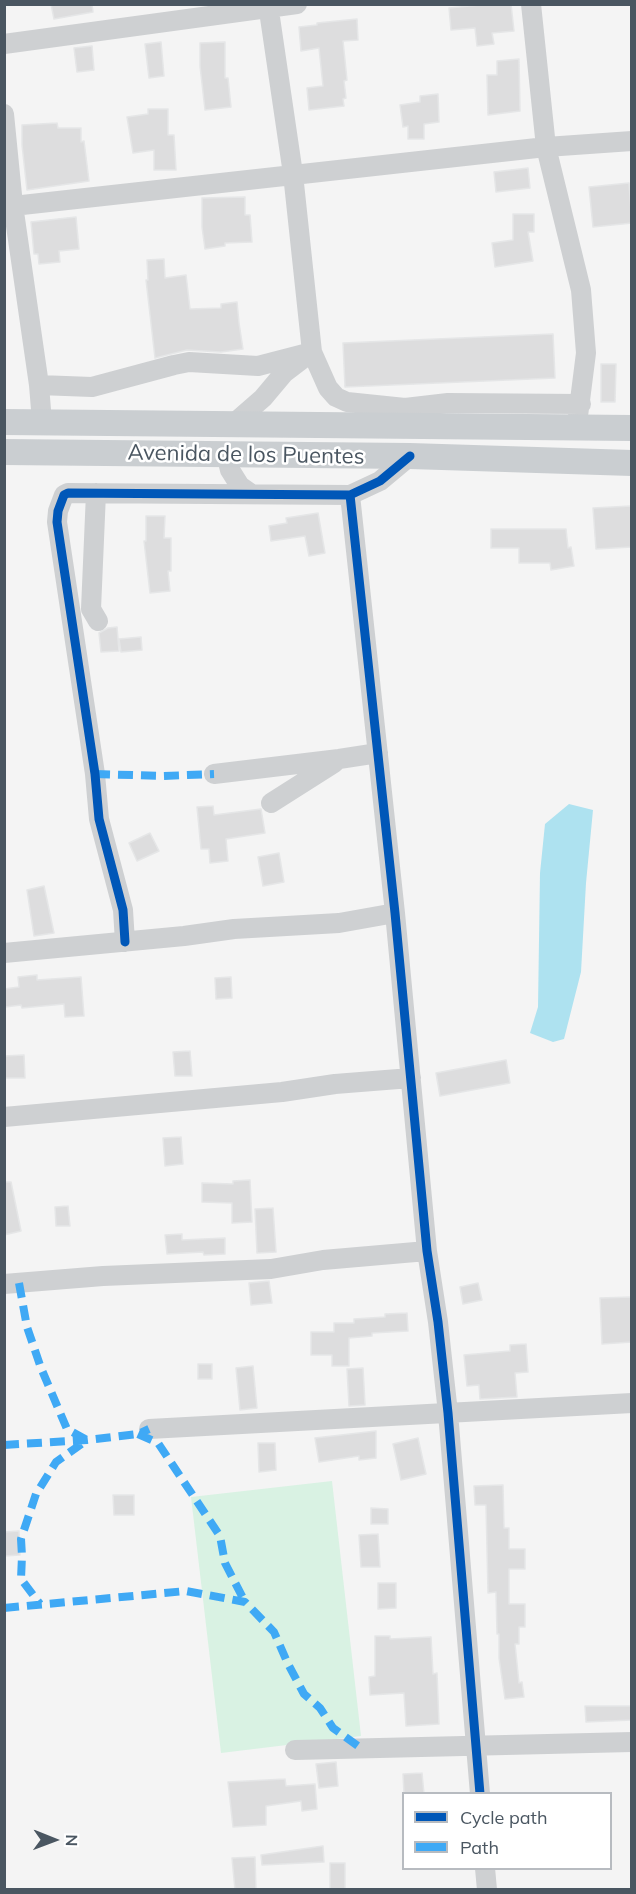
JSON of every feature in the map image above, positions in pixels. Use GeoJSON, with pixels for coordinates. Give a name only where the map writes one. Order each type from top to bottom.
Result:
{"type":"FeatureCollection","features":[{"type":"Feature","properties":{"kind":"main road","name":"Avenida de los Puentes"},"geometry":{"type":"LineString","coordinates":[[4,422],[232,425],[408,417],[578,416],[632,428]]}},
{"type":"Feature","properties":{"kind":"main road","name":"Avenida de los Puentes"},"geometry":{"type":"LineString","coordinates":[[4,452],[410,456],[632,463]]}},
{"type":"Feature","properties":{"kind":"street"},"geometry":{"type":"LineString","coordinates":[[4,44],[268,6],[297,4]]}},
{"type":"Feature","properties":{"kind":"street"},"geometry":{"type":"LineString","coordinates":[[531,4],[546,147],[581,290],[586,353],[578,416]]}},
{"type":"Feature","properties":{"kind":"street"},"geometry":{"type":"LineString","coordinates":[[268,6],[293,174],[312,352],[328,388],[336,397],[347,402],[408,417]]}},
{"type":"Feature","properties":{"kind":"street"},"geometry":{"type":"LineString","coordinates":[[4,114],[9,206],[39,385],[42,422]]}},
{"type":"Feature","properties":{"kind":"street"},"geometry":{"type":"LineString","coordinates":[[9,206],[546,147],[632,141]]}},
{"type":"Feature","properties":{"kind":"street"},"geometry":{"type":"LineString","coordinates":[[39,385],[92,387],[189,362],[258,366],[312,352]]}},
{"type":"Feature","properties":{"kind":"street"},"geometry":{"type":"LineString","coordinates":[[232,425],[263,398],[284,374],[312,352]]}},
{"type":"Feature","properties":{"kind":"street"},"geometry":{"type":"LineString","coordinates":[[226,454],[230,470],[240,486],[250,493]]}},
{"type":"Feature","properties":{"kind":"street"},"geometry":{"type":"LineString","coordinates":[[125,942],[120,900],[99,819],[95,774],[57,522],[60,504],[68,492],[350,495],[380,481],[410,456]]}},
{"type":"Feature","properties":{"kind":"street"},"geometry":{"type":"LineString","coordinates":[[96,493],[91,609],[98,621]]}},
{"type":"Feature","properties":{"kind":"street"},"geometry":{"type":"LineString","coordinates":[[350,495],[395,913],[427,1251],[448,1413],[480,1792]]}},
{"type":"Feature","properties":{"kind":"street"},"geometry":{"type":"LineString","coordinates":[[214,774],[378,753]]}},
{"type":"Feature","properties":{"kind":"street"},"geometry":{"type":"LineString","coordinates":[[271,803],[339,759]]}},
{"type":"Feature","properties":{"kind":"street"},"geometry":{"type":"LineString","coordinates":[[4,953],[234,929],[339,923],[395,913]]}},
{"type":"Feature","properties":{"kind":"street"},"geometry":{"type":"LineString","coordinates":[[4,1118],[411,1078]]}},
{"type":"Feature","properties":{"kind":"street"},"geometry":{"type":"LineString","coordinates":[[4,1284],[103,1276],[271,1269],[323,1260],[427,1251]]}},
{"type":"Feature","properties":{"kind":"street"},"geometry":{"type":"LineString","coordinates":[[149,1429],[632,1403]]}},
{"type":"Feature","properties":{"kind":"street"},"geometry":{"type":"LineString","coordinates":[[295,1750],[632,1742]]}},
{"type":"Feature","properties":{"kind":"street"},"geometry":{"type":"LineString","coordinates":[[485,1870],[487,1890]]}},
{"type":"Feature","properties":{"kind":"green space"},"geometry":{"type":"Polygon","coordinates":[[[332,1481],[361,1736],[221,1753],[191,1497],[332,1481]]]}},
{"type":"Feature","properties":{"kind":"water"},"geometry":{"type":"Polygon","coordinates":[[[569,804],[593,810],[581,972],[564,1039],[553,1042],[530,1033],[538,1007],[540,873],[545,824],[569,804]]]}},
{"type":"Feature","properties":{"kind":"building"},"geometry":{"type":"Polygon","coordinates":[[[51,4],[92,4],[93,12],[54,19],[51,4]]]}},
{"type":"Feature","properties":{"kind":"building"},"geometry":{"type":"Polygon","coordinates":[[[511,4],[514,31],[492,33],[494,44],[477,46],[475,28],[451,30],[449,8],[511,4]]]}},
{"type":"Feature","properties":{"kind":"building"},"geometry":{"type":"Polygon","coordinates":[[[357,19],[358,40],[343,41],[347,80],[344,81],[346,98],[343,99],[344,106],[309,110],[307,88],[323,86],[319,48],[301,51],[299,27],[357,19]]]}},
{"type":"Feature","properties":{"kind":"building"},"geometry":{"type":"Polygon","coordinates":[[[161,42],[164,76],[149,78],[145,44],[161,42]]]}},
{"type":"Feature","properties":{"kind":"building"},"geometry":{"type":"Polygon","coordinates":[[[225,42],[225,78],[228,78],[231,107],[205,110],[200,43],[225,42]]]}},
{"type":"Feature","properties":{"kind":"building"},"geometry":{"type":"Polygon","coordinates":[[[92,46],[94,70],[77,72],[74,48],[92,46]]]}},
{"type":"Feature","properties":{"kind":"building"},"geometry":{"type":"Polygon","coordinates":[[[519,59],[520,111],[488,115],[487,75],[497,75],[497,61],[519,59]]]}},
{"type":"Feature","properties":{"kind":"building"},"geometry":{"type":"Polygon","coordinates":[[[438,94],[439,122],[424,124],[424,139],[408,139],[408,126],[403,127],[400,105],[420,102],[420,96],[438,94]]]}},
{"type":"Feature","properties":{"kind":"building"},"geometry":{"type":"Polygon","coordinates":[[[148,109],[168,109],[168,135],[174,135],[176,170],[154,170],[154,150],[133,153],[127,117],[148,114],[148,109]]]}},
{"type":"Feature","properties":{"kind":"building"},"geometry":{"type":"Polygon","coordinates":[[[57,123],[58,128],[81,128],[81,142],[84,141],[89,181],[27,190],[22,125],[57,123]]]}},
{"type":"Feature","properties":{"kind":"building"},"geometry":{"type":"Polygon","coordinates":[[[528,168],[530,188],[496,192],[494,172],[528,168]]]}},
{"type":"Feature","properties":{"kind":"building"},"geometry":{"type":"Polygon","coordinates":[[[629,183],[632,223],[593,227],[589,187],[629,183]]]}},
{"type":"Feature","properties":{"kind":"building"},"geometry":{"type":"Polygon","coordinates":[[[245,197],[245,215],[250,215],[252,242],[225,243],[225,246],[205,249],[202,198],[245,197]]]}},
{"type":"Feature","properties":{"kind":"building"},"geometry":{"type":"Polygon","coordinates":[[[513,214],[534,214],[534,232],[528,232],[533,261],[495,267],[492,243],[513,240],[513,214]]]}},
{"type":"Feature","properties":{"kind":"building"},"geometry":{"type":"Polygon","coordinates":[[[76,217],[79,249],[59,251],[60,262],[39,264],[38,254],[34,254],[31,222],[76,217]]]}},
{"type":"Feature","properties":{"kind":"building"},"geometry":{"type":"Polygon","coordinates":[[[164,259],[165,278],[186,275],[190,309],[221,308],[221,304],[237,302],[243,349],[221,352],[187,350],[155,358],[146,280],[148,280],[147,260],[164,259]]]}},
{"type":"Feature","properties":{"kind":"building"},"geometry":{"type":"Polygon","coordinates":[[[553,334],[555,378],[345,387],[343,343],[553,334]]]}},
{"type":"Feature","properties":{"kind":"building"},"geometry":{"type":"Polygon","coordinates":[[[601,364],[616,364],[615,402],[601,402],[601,364]]]}},
{"type":"Feature","properties":{"kind":"building"},"geometry":{"type":"Polygon","coordinates":[[[631,506],[632,547],[596,549],[593,508],[631,506]]]}},
{"type":"Feature","properties":{"kind":"building"},"geometry":{"type":"Polygon","coordinates":[[[318,513],[325,553],[309,556],[305,536],[271,541],[269,526],[287,523],[286,518],[318,513]]]}},
{"type":"Feature","properties":{"kind":"building"},"geometry":{"type":"Polygon","coordinates":[[[146,516],[165,516],[164,538],[171,538],[171,571],[168,571],[170,591],[150,593],[144,541],[146,541],[146,516]]]}},
{"type":"Feature","properties":{"kind":"building"},"geometry":{"type":"Polygon","coordinates":[[[491,529],[566,529],[568,548],[571,547],[574,566],[551,570],[550,563],[519,563],[519,548],[491,548],[491,529]]]}},
{"type":"Feature","properties":{"kind":"building"},"geometry":{"type":"Polygon","coordinates":[[[117,627],[119,651],[101,652],[99,633],[108,628],[117,627]]]}},
{"type":"Feature","properties":{"kind":"building"},"geometry":{"type":"Polygon","coordinates":[[[141,637],[142,650],[121,652],[119,639],[141,637]]]}},
{"type":"Feature","properties":{"kind":"building"},"geometry":{"type":"Polygon","coordinates":[[[213,806],[214,815],[261,809],[265,833],[226,839],[228,861],[210,863],[209,849],[201,849],[197,807],[213,806]]]}},
{"type":"Feature","properties":{"kind":"building"},"geometry":{"type":"Polygon","coordinates":[[[150,833],[159,851],[137,861],[129,843],[150,833]]]}},
{"type":"Feature","properties":{"kind":"building"},"geometry":{"type":"Polygon","coordinates":[[[279,853],[284,882],[263,886],[258,857],[279,853]]]}},
{"type":"Feature","properties":{"kind":"building"},"geometry":{"type":"Polygon","coordinates":[[[44,886],[54,933],[34,936],[27,890],[44,886]]]}},
{"type":"Feature","properties":{"kind":"building"},"geometry":{"type":"Polygon","coordinates":[[[37,975],[37,980],[81,977],[84,1016],[65,1017],[64,1004],[22,1008],[21,1005],[5,1007],[4,989],[19,987],[18,977],[37,975]]]}},
{"type":"Feature","properties":{"kind":"building"},"geometry":{"type":"Polygon","coordinates":[[[231,977],[232,998],[216,999],[215,978],[231,977]]]}},
{"type":"Feature","properties":{"kind":"building"},"geometry":{"type":"Polygon","coordinates":[[[190,1051],[192,1076],[175,1076],[173,1052],[190,1051]]]}},
{"type":"Feature","properties":{"kind":"building"},"geometry":{"type":"Polygon","coordinates":[[[24,1055],[25,1078],[4,1078],[4,1056],[24,1055]]]}},
{"type":"Feature","properties":{"kind":"building"},"geometry":{"type":"Polygon","coordinates":[[[506,1060],[510,1083],[440,1096],[436,1073],[506,1060]]]}},
{"type":"Feature","properties":{"kind":"building"},"geometry":{"type":"Polygon","coordinates":[[[181,1137],[183,1164],[165,1166],[163,1138],[181,1137]]]}},
{"type":"Feature","properties":{"kind":"building"},"geometry":{"type":"Polygon","coordinates":[[[250,1180],[252,1222],[232,1223],[232,1203],[202,1202],[202,1183],[233,1184],[233,1181],[250,1180]]]}},
{"type":"Feature","properties":{"kind":"building"},"geometry":{"type":"Polygon","coordinates":[[[4,1182],[11,1182],[21,1231],[4,1235],[4,1182]]]}},
{"type":"Feature","properties":{"kind":"building"},"geometry":{"type":"Polygon","coordinates":[[[68,1206],[70,1226],[56,1226],[55,1207],[68,1206]]]}},
{"type":"Feature","properties":{"kind":"building"},"geometry":{"type":"Polygon","coordinates":[[[273,1208],[276,1252],[257,1253],[255,1209],[273,1208]]]}},
{"type":"Feature","properties":{"kind":"building"},"geometry":{"type":"Polygon","coordinates":[[[182,1234],[182,1240],[225,1238],[225,1254],[204,1255],[203,1252],[167,1254],[165,1235],[182,1234]]]}},
{"type":"Feature","properties":{"kind":"building"},"geometry":{"type":"Polygon","coordinates":[[[269,1281],[272,1303],[251,1305],[249,1283],[269,1281]]]}},
{"type":"Feature","properties":{"kind":"building"},"geometry":{"type":"Polygon","coordinates":[[[478,1283],[482,1300],[463,1304],[460,1287],[478,1283]]]}},
{"type":"Feature","properties":{"kind":"building"},"geometry":{"type":"Polygon","coordinates":[[[632,1297],[632,1342],[602,1344],[600,1298],[632,1297]]]}},
{"type":"Feature","properties":{"kind":"building"},"geometry":{"type":"Polygon","coordinates":[[[407,1313],[408,1331],[372,1333],[372,1336],[349,1338],[349,1366],[332,1366],[332,1355],[311,1355],[311,1332],[334,1332],[334,1323],[354,1323],[354,1319],[407,1313]]]}},
{"type":"Feature","properties":{"kind":"building"},"geometry":{"type":"Polygon","coordinates":[[[526,1344],[528,1372],[515,1373],[517,1397],[480,1399],[479,1385],[467,1386],[464,1355],[510,1351],[510,1345],[526,1344]]]}},
{"type":"Feature","properties":{"kind":"building"},"geometry":{"type":"Polygon","coordinates":[[[198,1364],[212,1364],[212,1379],[198,1379],[198,1364]]]}},
{"type":"Feature","properties":{"kind":"building"},"geometry":{"type":"Polygon","coordinates":[[[253,1366],[257,1408],[240,1410],[236,1368],[253,1366]]]}},
{"type":"Feature","properties":{"kind":"building"},"geometry":{"type":"Polygon","coordinates":[[[363,1368],[365,1405],[349,1406],[347,1369],[363,1368]]]}},
{"type":"Feature","properties":{"kind":"building"},"geometry":{"type":"Polygon","coordinates":[[[376,1431],[376,1458],[359,1460],[359,1456],[319,1462],[315,1438],[376,1431]]]}},
{"type":"Feature","properties":{"kind":"building"},"geometry":{"type":"Polygon","coordinates":[[[418,1438],[426,1474],[401,1480],[393,1444],[418,1438]]]}},
{"type":"Feature","properties":{"kind":"building"},"geometry":{"type":"Polygon","coordinates":[[[258,1443],[275,1443],[276,1470],[259,1472],[258,1443]]]}},
{"type":"Feature","properties":{"kind":"building"},"geometry":{"type":"Polygon","coordinates":[[[503,1485],[504,1528],[509,1528],[509,1549],[525,1549],[525,1569],[509,1569],[509,1604],[525,1604],[525,1627],[519,1627],[519,1644],[515,1644],[519,1683],[522,1682],[524,1697],[505,1699],[499,1658],[496,1592],[488,1593],[486,1505],[475,1505],[474,1486],[503,1485]]]}},
{"type":"Feature","properties":{"kind":"building"},"geometry":{"type":"Polygon","coordinates":[[[113,1495],[134,1495],[134,1515],[114,1515],[113,1495]]]}},
{"type":"Feature","properties":{"kind":"building"},"geometry":{"type":"Polygon","coordinates":[[[371,1508],[388,1509],[388,1524],[371,1524],[371,1508]]]}},
{"type":"Feature","properties":{"kind":"building"},"geometry":{"type":"Polygon","coordinates":[[[19,1531],[20,1555],[4,1556],[4,1532],[19,1531]]]}},
{"type":"Feature","properties":{"kind":"building"},"geometry":{"type":"Polygon","coordinates":[[[378,1534],[380,1567],[361,1567],[359,1535],[378,1534]]]}},
{"type":"Feature","properties":{"kind":"building"},"geometry":{"type":"Polygon","coordinates":[[[378,1583],[396,1583],[396,1608],[378,1609],[378,1583]]]}},
{"type":"Feature","properties":{"kind":"building"},"geometry":{"type":"Polygon","coordinates":[[[375,1636],[390,1636],[390,1639],[431,1637],[433,1674],[437,1673],[439,1724],[406,1726],[404,1693],[370,1695],[369,1677],[375,1676],[375,1636]]]}},
{"type":"Feature","properties":{"kind":"building"},"geometry":{"type":"Polygon","coordinates":[[[585,1706],[632,1706],[632,1720],[586,1722],[585,1706]]]}},
{"type":"Feature","properties":{"kind":"building"},"geometry":{"type":"Polygon","coordinates":[[[336,1762],[338,1786],[319,1788],[316,1764],[336,1762]]]}},
{"type":"Feature","properties":{"kind":"building"},"geometry":{"type":"Polygon","coordinates":[[[422,1773],[424,1792],[404,1792],[403,1774],[422,1773]]]}},
{"type":"Feature","properties":{"kind":"building"},"geometry":{"type":"Polygon","coordinates":[[[285,1779],[286,1786],[315,1784],[317,1809],[302,1811],[301,1801],[266,1806],[266,1825],[233,1827],[228,1782],[285,1779]]]}},
{"type":"Feature","properties":{"kind":"building"},"geometry":{"type":"Polygon","coordinates":[[[323,1846],[324,1862],[262,1865],[261,1855],[323,1846]]]}},
{"type":"Feature","properties":{"kind":"building"},"geometry":{"type":"Polygon","coordinates":[[[255,1857],[256,1890],[235,1890],[232,1858],[255,1857]]]}},
{"type":"Feature","properties":{"kind":"building"},"geometry":{"type":"Polygon","coordinates":[[[330,1863],[345,1863],[345,1889],[330,1889],[330,1863]]]}},
{"type":"Feature","properties":{"kind":"marked path"},"geometry":{"type":"LineString","coordinates":[[95,774],[163,776],[214,774]]}},
{"type":"Feature","properties":{"kind":"marked path"},"geometry":{"type":"LineString","coordinates":[[19,1283],[27,1327],[41,1368],[67,1429],[87,1440],[56,1462],[36,1494],[21,1539],[21,1579],[40,1604]]}},
{"type":"Feature","properties":{"kind":"marked path"},"geometry":{"type":"LineString","coordinates":[[4,1445],[87,1440],[138,1434],[149,1429]]}},
{"type":"Feature","properties":{"kind":"marked path"},"geometry":{"type":"LineString","coordinates":[[138,1434],[158,1443],[220,1536],[225,1563],[245,1602]]}},
{"type":"Feature","properties":{"kind":"marked path"},"geometry":{"type":"LineString","coordinates":[[4,1608],[186,1591],[245,1602],[274,1632],[304,1694],[320,1708],[333,1728],[362,1749]]}},
{"type":"Feature","properties":{"kind":"cycle path"},"geometry":{"type":"LineString","coordinates":[[125,942],[123,910],[99,819],[95,774],[57,522],[64,495],[68,493],[350,495],[380,481],[410,456]]}},
{"type":"Feature","properties":{"kind":"cycle path"},"geometry":{"type":"LineString","coordinates":[[350,495],[395,913],[427,1251],[448,1413],[480,1792]]}}]}
